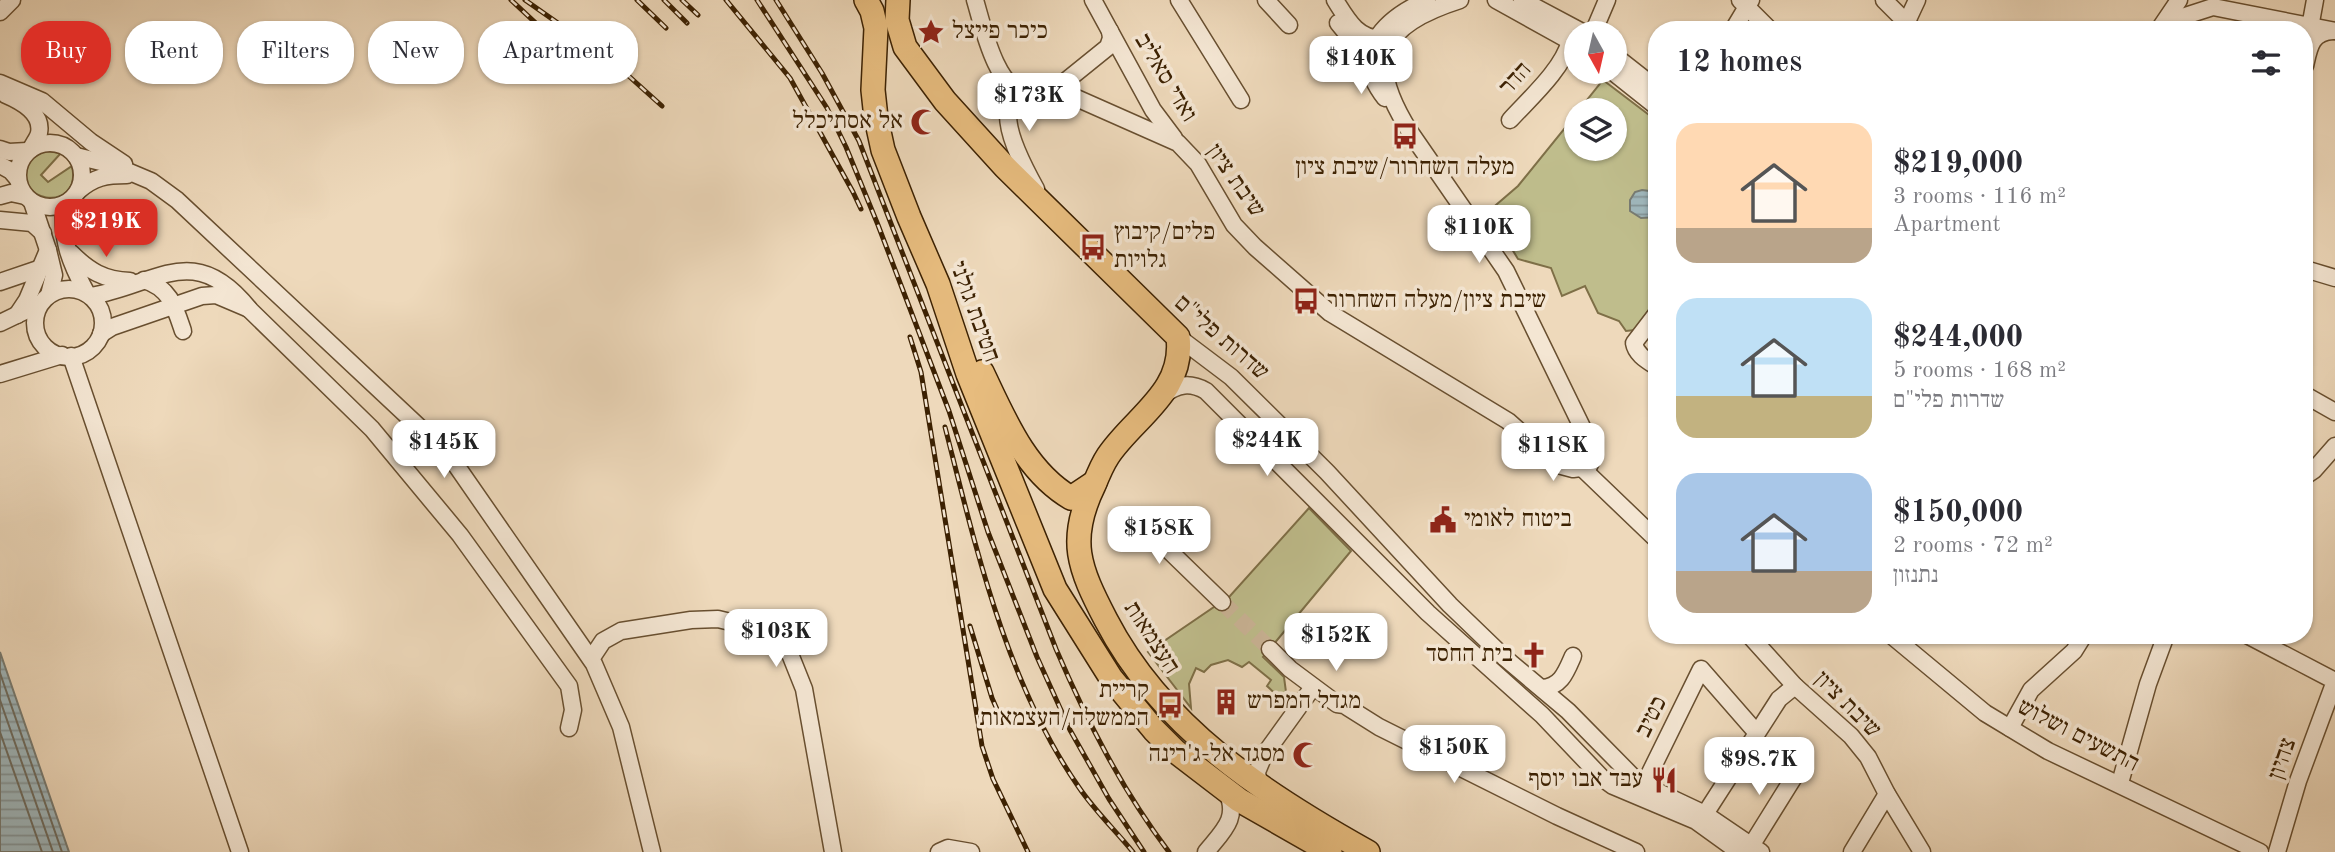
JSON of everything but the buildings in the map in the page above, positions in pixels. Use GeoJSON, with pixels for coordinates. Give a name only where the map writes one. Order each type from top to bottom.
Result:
{"type":"FeatureCollection","features":[{"type":"Feature","properties":{"kind":"highway","name":"חטיבת גולני"},"geometry":{"type":"LineString","coordinates":[[866,0],[876,28],[873,90],[883,150],[938,285],[968,374],[1045,568],[1079,629],[1111,678],[1175,751],[1226,790]]}},
{"type":"Feature","properties":{"kind":"highway","name":"שדרות פלי\"ם"},"geometry":{"type":"LineString","coordinates":[[898,0],[897,20],[911,57],[945,101],[1058,220],[1178,337]]}},
{"type":"Feature","properties":{"kind":"highway"},"geometry":{"type":"LineString","coordinates":[[938,285],[999,408],[1034,468],[1055,489],[1071,498],[1095,482]]}},
{"type":"Feature","properties":{"kind":"highway","name":"העצמאות"},"geometry":{"type":"LineString","coordinates":[[1178,337],[1177,365],[1171,381],[1161,397],[1107,457],[1086,502],[1078,537],[1080,557],[1096,601],[1129,659],[1186,727],[1259,786],[1368,852]]}},
{"type":"Feature","properties":{"kind":"highway"},"geometry":{"type":"LineString","coordinates":[[1226,790],[1330,852]]}},
{"type":"Feature","properties":{"kind":"street"},"geometry":{"type":"LineString","coordinates":[[0,12],[12,0]]}},
{"type":"Feature","properties":{"kind":"street"},"geometry":{"type":"LineString","coordinates":[[975,0],[990,50],[1003,76],[1018,91],[1027,91]]}},
{"type":"Feature","properties":{"kind":"street","name":"ואדי סאליב"},"geometry":{"type":"LineString","coordinates":[[1093,0],[1159,121],[1178,143]]}},
{"type":"Feature","properties":{"kind":"street"},"geometry":{"type":"LineString","coordinates":[[1179,0],[1241,100]]}},
{"type":"Feature","properties":{"kind":"street"},"geometry":{"type":"LineString","coordinates":[[1266,0],[1289,25]]}},
{"type":"Feature","properties":{"kind":"street"},"geometry":{"type":"LineString","coordinates":[[1324,0],[1346,35],[1370,62]]}},
{"type":"Feature","properties":{"kind":"street"},"geometry":{"type":"LineString","coordinates":[[1335,0],[1354,28],[1365,36],[1375,39],[1395,35]]}},
{"type":"Feature","properties":{"kind":"street"},"geometry":{"type":"LineString","coordinates":[[1427,0],[1397,17],[1375,39],[1370,62],[1375,83],[1506,271],[1582,427],[1580,459]]}},
{"type":"Feature","properties":{"kind":"street"},"geometry":{"type":"LineString","coordinates":[[1396,110],[1386,86],[1384,68],[1387,47],[1395,35],[1421,17],[1460,0]]}},
{"type":"Feature","properties":{"kind":"street"},"geometry":{"type":"LineString","coordinates":[[1496,0],[1564,31]]}},
{"type":"Feature","properties":{"kind":"street"},"geometry":{"type":"LineString","coordinates":[[1522,0],[1564,29]]}},
{"type":"Feature","properties":{"kind":"street"},"geometry":{"type":"LineString","coordinates":[[1884,0],[1902,21]]}},
{"type":"Feature","properties":{"kind":"street"},"geometry":{"type":"LineString","coordinates":[[1910,21],[1917,0]]}},
{"type":"Feature","properties":{"kind":"street"},"geometry":{"type":"LineString","coordinates":[[2166,21],[2179,0]]}},
{"type":"Feature","properties":{"kind":"street"},"geometry":{"type":"LineString","coordinates":[[2311,21],[2315,0]]}},
{"type":"Feature","properties":{"kind":"street"},"geometry":{"type":"LineString","coordinates":[[1736,21],[1746,2],[1762,21]]}},
{"type":"Feature","properties":{"kind":"street"},"geometry":{"type":"LineString","coordinates":[[2176,21],[2211,4],[2269,21]]}},
{"type":"Feature","properties":{"kind":"street"},"geometry":{"type":"LineString","coordinates":[[1589,21],[1604,5]]}},
{"type":"Feature","properties":{"kind":"street"},"geometry":{"type":"LineString","coordinates":[[1056,89],[1108,47],[1110,31]]}},
{"type":"Feature","properties":{"kind":"street"},"geometry":{"type":"LineString","coordinates":[[2313,31],[2334,31]]}},
{"type":"Feature","properties":{"kind":"street","name":"הדר"},"geometry":{"type":"LineString","coordinates":[[1510,120],[1564,56]]}},
{"type":"Feature","properties":{"kind":"street","name":"הדר"},"geometry":{"type":"LineString","coordinates":[[1556,68],[1564,62]]}},
{"type":"Feature","properties":{"kind":"street"},"geometry":{"type":"LineString","coordinates":[[1628,66],[1648,82]]}},
{"type":"Feature","properties":{"kind":"street"},"geometry":{"type":"LineString","coordinates":[[0,83],[42,101],[137,175]]}},
{"type":"Feature","properties":{"kind":"street"},"geometry":{"type":"LineString","coordinates":[[1628,84],[1648,100]]}},
{"type":"Feature","properties":{"kind":"street","name":"שיבת ציון"},"geometry":{"type":"LineString","coordinates":[[1027,91],[1056,89],[1178,143],[1198,164],[1234,225],[1330,313],[1508,421],[1563,467],[1580,459],[1648,531]]}},
{"type":"Feature","properties":{"kind":"street"},"geometry":{"type":"LineString","coordinates":[[1027,91],[1016,98],[1007,110],[1009,132],[1024,169],[1058,220]]}},
{"type":"Feature","properties":{"kind":"street"},"geometry":{"type":"LineString","coordinates":[[0,93],[34,112],[39,122],[39,132],[21,159],[17,178]]}},
{"type":"Feature","properties":{"kind":"street"},"geometry":{"type":"LineString","coordinates":[[61,116],[82,172],[78,191]]}},
{"type":"Feature","properties":{"kind":"street"},"geometry":{"type":"LineString","coordinates":[[0,149],[9,152],[29,150],[46,143],[56,143],[74,154],[113,165],[150,181],[177,200],[449,455],[591,659],[621,727],[652,852]]}},
{"type":"Feature","properties":{"kind":"street"},"geometry":{"type":"LineString","coordinates":[[0,165],[17,178],[29,199],[43,233],[54,275],[46,299],[38,310],[36,329],[45,346],[67,356],[240,852]]}},
{"type":"Feature","properties":{"kind":"street"},"geometry":{"type":"LineString","coordinates":[[0,196],[11,193],[49,207],[64,204],[90,180],[105,175],[137,175]]}},
{"type":"Feature","properties":{"kind":"street"},"geometry":{"type":"LineString","coordinates":[[64,204],[62,229],[66,249],[72,267],[89,295]]}},
{"type":"Feature","properties":{"kind":"street"},"geometry":{"type":"LineString","coordinates":[[0,220],[32,223],[43,233]]}},
{"type":"Feature","properties":{"kind":"street"},"geometry":{"type":"LineString","coordinates":[[66,249],[98,276],[115,281],[157,284],[167,292],[175,305],[183,331],[169,321],[150,314]]}},
{"type":"Feature","properties":{"kind":"street"},"geometry":{"type":"LineString","coordinates":[[17,315],[27,300],[48,250]]}},
{"type":"Feature","properties":{"kind":"street"},"geometry":{"type":"LineString","coordinates":[[0,282],[41,268]]}},
{"type":"Feature","properties":{"kind":"street"},"geometry":{"type":"LineString","coordinates":[[89,295],[172,271],[190,271],[218,279],[236,292],[250,310],[372,429],[460,535],[569,687],[573,710],[569,728]]}},
{"type":"Feature","properties":{"kind":"street"},"geometry":{"type":"LineString","coordinates":[[2313,271],[2335,278]]}},
{"type":"Feature","properties":{"kind":"street"},"geometry":{"type":"LineString","coordinates":[[0,323],[69,289],[81,290],[99,305],[103,316],[101,334]]}},
{"type":"Feature","properties":{"kind":"street"},"geometry":{"type":"LineString","coordinates":[[0,374],[83,354],[101,334],[112,327],[202,296],[216,295],[250,310]]}},
{"type":"Feature","properties":{"kind":"street"},"geometry":{"type":"LineString","coordinates":[[1648,325],[1634,346],[1648,360]]}},
{"type":"Feature","properties":{"kind":"street","name":"שדרות פלי\"ם"},"geometry":{"type":"LineString","coordinates":[[1178,337],[1231,377],[1327,472],[1450,605],[1568,711],[1624,769],[1644,785],[1705,814],[1750,850]]}},
{"type":"Feature","properties":{"kind":"street","name":"שדרות פלי\"ם"},"geometry":{"type":"LineString","coordinates":[[1161,397],[1182,385],[1196,386],[1206,391],[1428,613],[1542,715],[1588,765],[1613,786],[1696,821],[1750,850]]}},
{"type":"Feature","properties":{"kind":"street"},"geometry":{"type":"LineString","coordinates":[[2313,400],[2335,412]]}},
{"type":"Feature","properties":{"kind":"street"},"geometry":{"type":"LineString","coordinates":[[2313,471],[2335,446]]}},
{"type":"Feature","properties":{"kind":"street"},"geometry":{"type":"LineString","coordinates":[[1153,535],[1222,602]]}},
{"type":"Feature","properties":{"kind":"street"},"geometry":{"type":"LineString","coordinates":[[591,659],[603,641],[621,631],[691,620],[718,619],[747,626],[777,640],[790,654],[804,690],[833,852]]}},
{"type":"Feature","properties":{"kind":"street","name":"שיבת ציון"},"geometry":{"type":"LineString","coordinates":[[1757,644],[1795,686],[1851,736],[1868,757],[1922,852]]}},
{"type":"Feature","properties":{"kind":"street","name":"התשעים ושלוש"},"geometry":{"type":"LineString","coordinates":[[1902,644],[1985,713],[2048,751],[2260,852]]}},
{"type":"Feature","properties":{"kind":"street"},"geometry":{"type":"LineString","coordinates":[[2010,728],[2031,690],[2078,644]]}},
{"type":"Feature","properties":{"kind":"street"},"geometry":{"type":"LineString","coordinates":[[2120,783],[2148,684],[2163,644]]}},
{"type":"Feature","properties":{"kind":"street"},"geometry":{"type":"LineString","coordinates":[[2264,644],[2335,681]]}},
{"type":"Feature","properties":{"kind":"street"},"geometry":{"type":"LineString","coordinates":[[1270,649],[1290,669],[1338,703],[1379,727],[1557,816],[1571,833],[1582,828],[1636,852]]}},
{"type":"Feature","properties":{"kind":"street"},"geometry":{"type":"LineString","coordinates":[[1542,688],[1556,685],[1573,656]]}},
{"type":"Feature","properties":{"kind":"street"},"geometry":{"type":"LineString","coordinates":[[1289,720],[1297,706],[1296,682],[1290,669]]}},
{"type":"Feature","properties":{"kind":"street","name":"כטיב"},"geometry":{"type":"LineString","coordinates":[[1644,785],[1701,669],[1756,732]]}},
{"type":"Feature","properties":{"kind":"street"},"geometry":{"type":"LineString","coordinates":[[1563,676],[1562,693],[1568,711]]}},
{"type":"Feature","properties":{"kind":"street","name":"צהיון"},"geometry":{"type":"LineString","coordinates":[[2277,852],[2298,781],[2335,681]]}},
{"type":"Feature","properties":{"kind":"street"},"geometry":{"type":"LineString","coordinates":[[1259,786],[1256,772],[1264,755],[1317,686]]}},
{"type":"Feature","properties":{"kind":"street"},"geometry":{"type":"LineString","coordinates":[[1705,814],[1779,699],[1795,686]]}},
{"type":"Feature","properties":{"kind":"street"},"geometry":{"type":"LineString","coordinates":[[1289,720],[1305,706],[1321,701],[1338,703]]}},
{"type":"Feature","properties":{"kind":"street"},"geometry":{"type":"LineString","coordinates":[[1588,765],[1595,767],[1604,764],[1608,751]]}},
{"type":"Feature","properties":{"kind":"street"},"geometry":{"type":"LineString","coordinates":[[1231,766],[1248,764],[1264,755]]}},
{"type":"Feature","properties":{"kind":"street"},"geometry":{"type":"LineString","coordinates":[[1750,850],[1799,769]]}},
{"type":"Feature","properties":{"kind":"street"},"geometry":{"type":"LineString","coordinates":[[1206,852],[1226,826],[1232,811],[1226,790]]}},
{"type":"Feature","properties":{"kind":"street"},"geometry":{"type":"LineString","coordinates":[[1852,852],[1887,794]]}},
{"type":"Feature","properties":{"kind":"street"},"geometry":{"type":"LineString","coordinates":[[1226,826],[1245,818],[1269,817]]}},
{"type":"Feature","properties":{"kind":"street"},"geometry":{"type":"LineString","coordinates":[[939,852],[948,848],[971,852]]}},
{"type":"Feature","properties":{"kind":"shaded area"},"geometry":{"type":"Polygon","coordinates":[[[1600,84],[1608,84],[1627,98],[1589,98],[1600,84]]]}},
{"type":"Feature","properties":{"kind":"shaded area"},"geometry":{"type":"Polygon","coordinates":[[[1627,98],[1648,114],[1648,311],[1635,330],[1626,331],[1619,321],[1598,313],[1585,286],[1562,296],[1551,268],[1518,259],[1489,211],[1518,186],[1564,129],[1564,161],[1627,161],[1627,98]]]}},
{"type":"Feature","properties":{"kind":"shaded area"},"geometry":{"type":"Polygon","coordinates":[[[45,151],[61,153],[41,175],[48,182],[72,166],[72,182],[67,192],[57,197],[46,197],[28,186],[26,174],[31,159],[45,151]]]}},
{"type":"Feature","properties":{"kind":"shaded area"},"geometry":{"type":"Polygon","coordinates":[[[1309,508],[1351,551],[1263,657],[1284,677],[1286,692],[1281,699],[1267,686],[1271,680],[1249,662],[1242,667],[1228,660],[1211,665],[1204,672],[1196,668],[1189,684],[1191,708],[1148,652],[1230,596],[1309,508]]]}},
{"type":"Feature","properties":{"kind":"water"},"geometry":{"type":"Polygon","coordinates":[[[1648,191],[1648,218],[1641,218],[1630,211],[1630,200],[1635,192],[1648,191]]]}},
{"type":"Feature","properties":{"kind":"water"},"geometry":{"type":"Polygon","coordinates":[[[0,652],[69,852],[0,852],[0,652]]]}},
{"type":"Feature","properties":{"kind":"tunnel"},"geometry":{"type":"LineString","coordinates":[[1222,602],[1270,649]]}},
{"type":"Feature","properties":{"kind":"railway"},"geometry":{"type":"LineString","coordinates":[[511,0],[534,21]]}},
{"type":"Feature","properties":{"kind":"railway"},"geometry":{"type":"LineString","coordinates":[[525,0],[612,61],[662,106]]}},
{"type":"Feature","properties":{"kind":"railway"},"geometry":{"type":"LineString","coordinates":[[637,0],[666,28]]}},
{"type":"Feature","properties":{"kind":"railway"},"geometry":{"type":"LineString","coordinates":[[664,0],[687,23]]}},
{"type":"Feature","properties":{"kind":"railway"},"geometry":{"type":"LineString","coordinates":[[682,0],[698,15]]}},
{"type":"Feature","properties":{"kind":"railway"},"geometry":{"type":"LineString","coordinates":[[726,0],[790,78],[861,209]]}},
{"type":"Feature","properties":{"kind":"railway"},"geometry":{"type":"LineString","coordinates":[[757,0],[827,108],[846,147],[949,411],[988,532],[1037,657],[1070,730],[1109,799],[1144,852]]}},
{"type":"Feature","properties":{"kind":"railway"},"geometry":{"type":"LineString","coordinates":[[776,0],[822,73],[859,141],[1068,676],[1121,780],[1169,852]]}},
{"type":"Feature","properties":{"kind":"railway"},"geometry":{"type":"LineString","coordinates":[[910,337],[921,372],[982,746],[993,779],[1028,852]]}},
{"type":"Feature","properties":{"kind":"railway"},"geometry":{"type":"LineString","coordinates":[[945,427],[996,613],[1031,703],[1078,786],[1133,852]]}},
{"type":"Feature","properties":{"kind":"railway"},"geometry":{"type":"LineString","coordinates":[[970,626],[992,698],[1003,723]]}},
{"type":"Feature","properties":{"kind":"place","name":"כיכר פייצל"},"geometry":{"type":"Point","coordinates":[931,32]}},
{"type":"Feature","properties":{"kind":"place","name":"אל אסתיכלל"},"geometry":{"type":"Point","coordinates":[924,122]}},
{"type":"Feature","properties":{"kind":"place","name":"מעלה השחרור/שיבת ציון"},"geometry":{"type":"Point","coordinates":[1405,136]}},
{"type":"Feature","properties":{"kind":"place","name":"פלים/קיבוץ גלויות"},"geometry":{"type":"Point","coordinates":[1093,247]}},
{"type":"Feature","properties":{"kind":"place","name":"שיבת ציון/מעלה השחרור"},"geometry":{"type":"Point","coordinates":[1306,301]}},
{"type":"Feature","properties":{"kind":"place","name":"ביטוח לאומי"},"geometry":{"type":"Point","coordinates":[1443,520]}},
{"type":"Feature","properties":{"kind":"place","name":"בית החסד"},"geometry":{"type":"Point","coordinates":[1534,655]}},
{"type":"Feature","properties":{"kind":"place","name":"מגדל המפרש"},"geometry":{"type":"Point","coordinates":[1226,702]}},
{"type":"Feature","properties":{"kind":"place","name":"קריית הממשלה/העצמאות"},"geometry":{"type":"Point","coordinates":[1170,705]}},
{"type":"Feature","properties":{"kind":"place","name":"מסגד אל-ג'רינה"},"geometry":{"type":"Point","coordinates":[1306,755]}},
{"type":"Feature","properties":{"kind":"place","name":"עבד אבו יוסף"},"geometry":{"type":"Point","coordinates":[1664,780]}}]}
